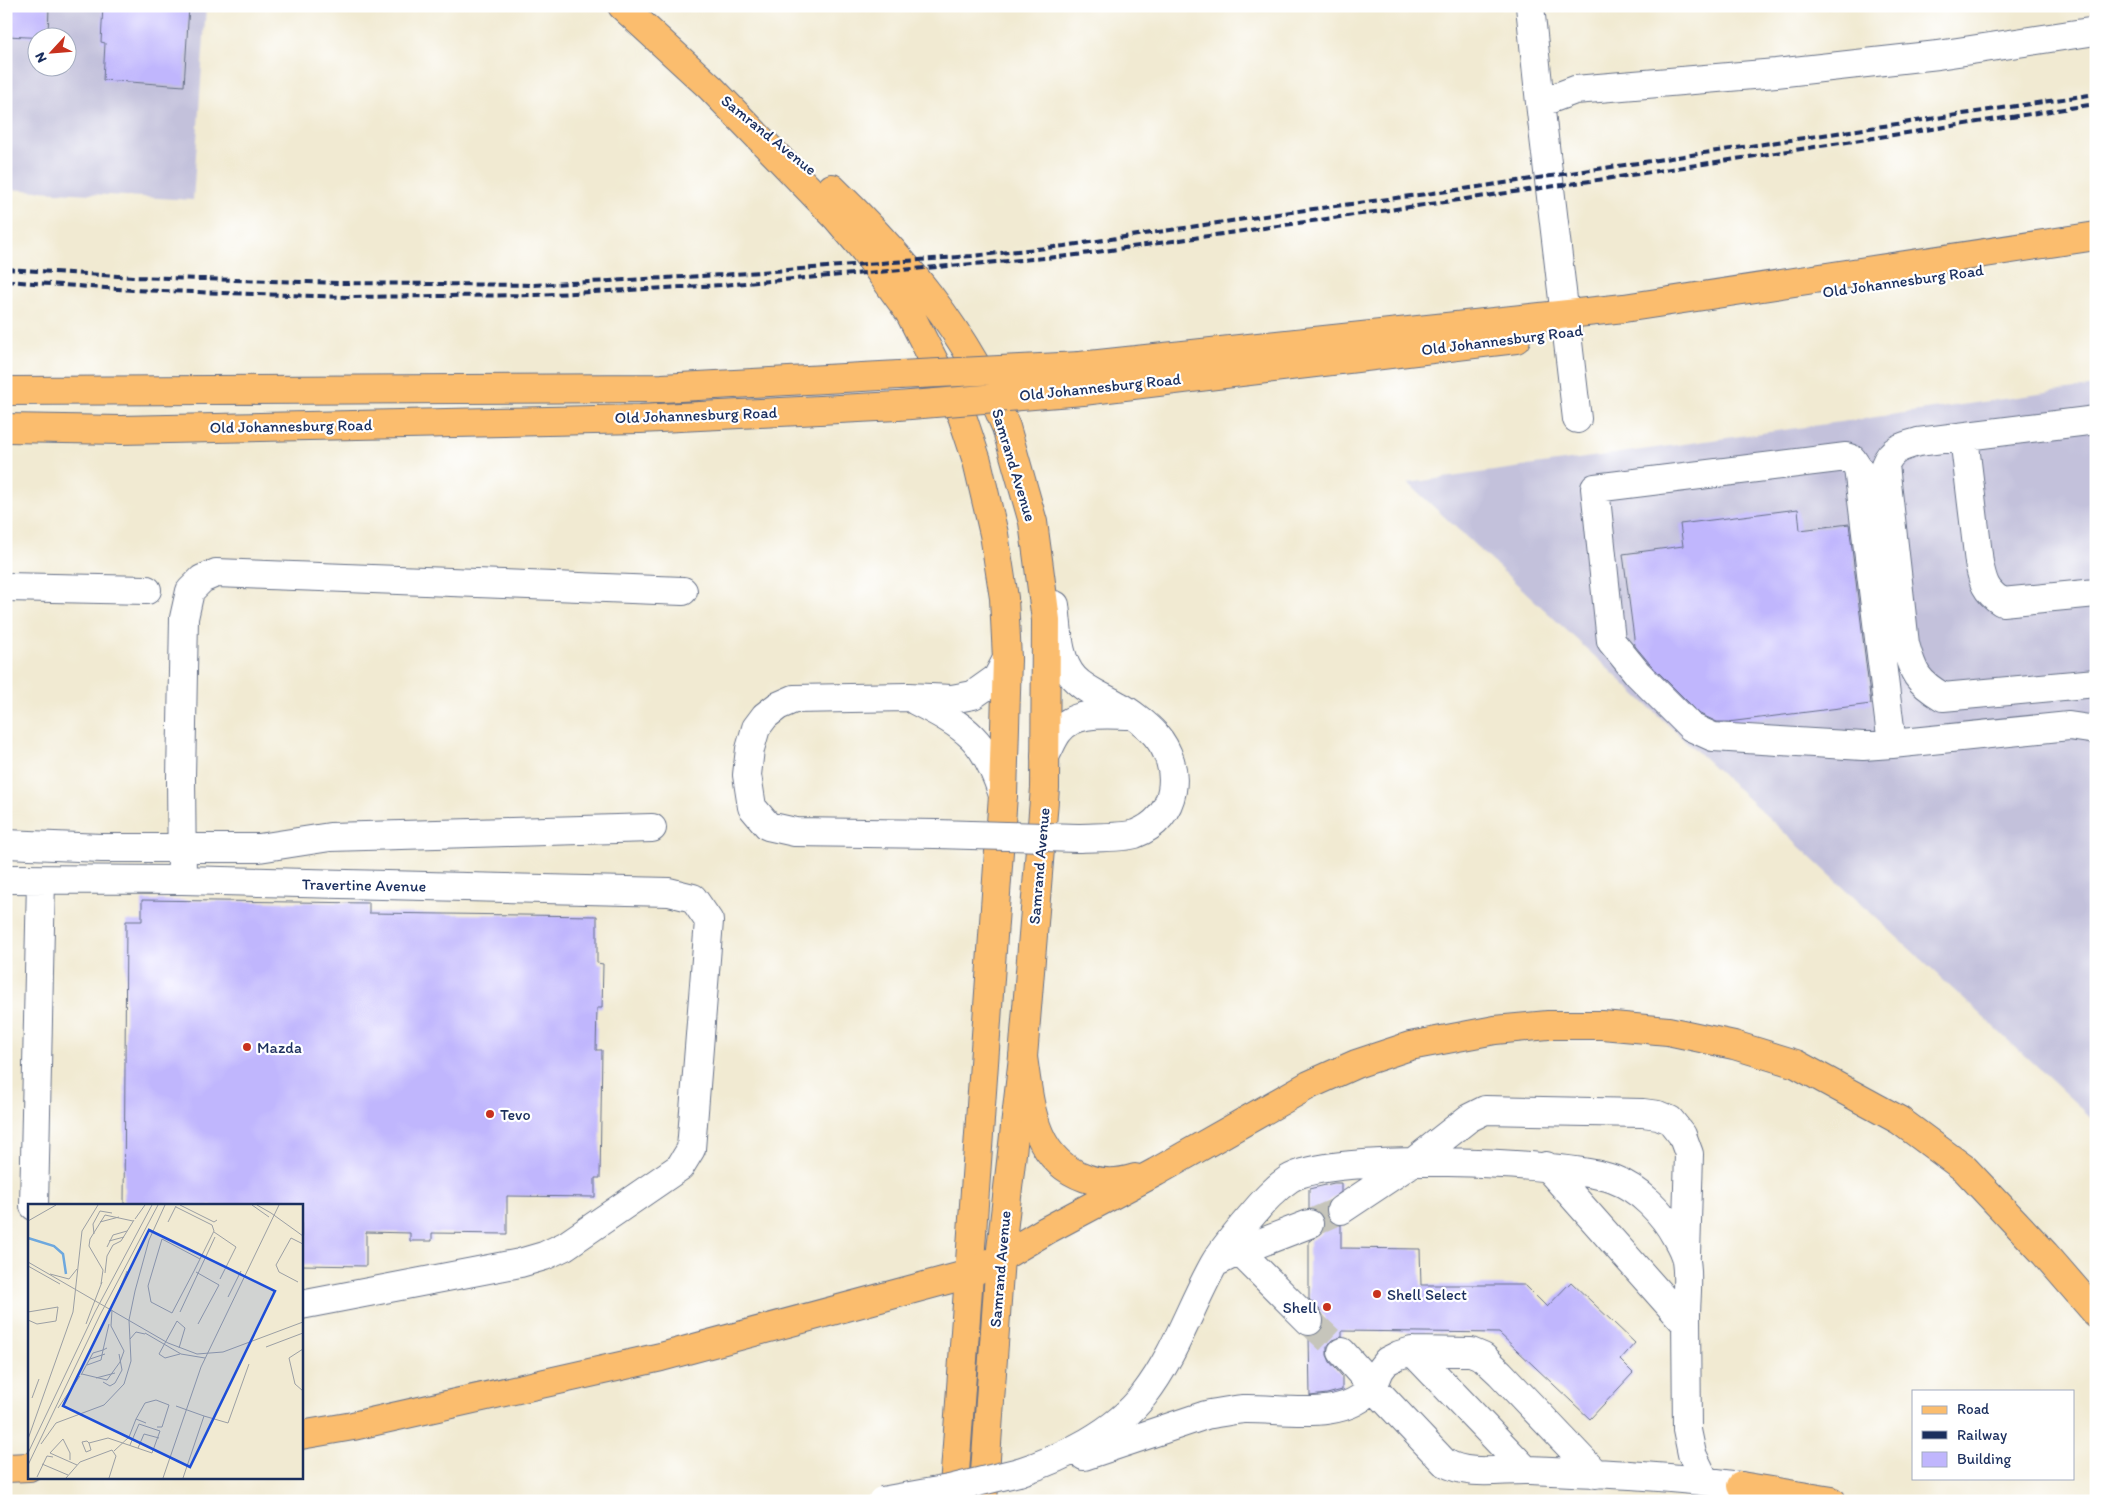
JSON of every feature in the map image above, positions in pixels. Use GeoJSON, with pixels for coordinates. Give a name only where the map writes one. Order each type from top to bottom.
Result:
{"type":"FeatureCollection","features":[{"type":"Feature","properties":{"kind":"main road"},"geometry":{"type":"LineString","coordinates":[[622,6],[711,88]]}},
{"type":"Feature","properties":{"kind":"main road","name":"Samrand Avenue"},"geometry":{"type":"LineString","coordinates":[[711,88],[765,129],[822,179],[871,226],[929,292],[970,353],[1000,413],[1006,427],[1033,522],[1046,620],[1045,788],[1022,1057],[1000,1258],[983,1501]]}},
{"type":"Feature","properties":{"kind":"main road","name":"Samrand Avenue"},"geometry":{"type":"LineString","coordinates":[[711,88],[836,217],[864,250],[909,312],[962,416],[974,452],[994,534],[1004,598],[1007,659],[1003,795],[954,1501]]}},
{"type":"Feature","properties":{"kind":"main road","name":"Old Johannesburg Road"},"geometry":{"type":"LineString","coordinates":[[1566,324],[1624,308],[2096,236]]}},
{"type":"Feature","properties":{"kind":"main road","name":"Old Johannesburg Road"},"geometry":{"type":"LineString","coordinates":[[6,428],[121,430],[631,419],[898,406],[1081,378],[1566,324],[2096,253]]}},
{"type":"Feature","properties":{"kind":"main road","name":"Old Johannesburg Road"},"geometry":{"type":"LineString","coordinates":[[6,391],[662,388],[899,375],[1081,378]]}},
{"type":"Feature","properties":{"kind":"main road"},"geometry":{"type":"LineString","coordinates":[[302,1435],[354,1426],[661,1357],[969,1274],[1156,1172],[1308,1085],[1356,1064],[1410,1046],[1495,1030],[1548,1025],[1602,1025],[1668,1031],[1734,1045],[1796,1064],[1899,1120],[1965,1169],[2045,1254],[2096,1313]]}},
{"type":"Feature","properties":{"kind":"main road"},"geometry":{"type":"LineString","coordinates":[[1022,1057],[1032,1113],[1040,1138],[1053,1157],[1071,1173],[1096,1181],[1121,1182],[1156,1172]]}},
{"type":"Feature","properties":{"kind":"main road"},"geometry":{"type":"LineString","coordinates":[[6,1468],[28,1467]]}},
{"type":"Feature","properties":{"kind":"main road"},"geometry":{"type":"LineString","coordinates":[[1742,1486],[1832,1501]]}},
{"type":"Feature","properties":{"kind":"street"},"geometry":{"type":"LineString","coordinates":[[1530,6],[1577,419]]}},
{"type":"Feature","properties":{"kind":"street"},"geometry":{"type":"LineString","coordinates":[[1540,103],[1575,90],[1776,73],[1938,55],[2096,31]]}},
{"type":"Feature","properties":{"kind":"street"},"geometry":{"type":"LineString","coordinates":[[2096,420],[1918,442],[1899,447],[1889,455],[1885,465],[1905,644],[1912,669],[1927,687],[1944,697],[2096,683]]}},
{"type":"Feature","properties":{"kind":"street"},"geometry":{"type":"LineString","coordinates":[[1964,436],[1979,563],[1983,581],[1991,595],[2002,602],[2096,593]]}},
{"type":"Feature","properties":{"kind":"street"},"geometry":{"type":"LineString","coordinates":[[1892,744],[1858,468],[1852,458],[1595,488],[1611,641],[1638,674],[1691,727],[1713,737],[1863,746],[1892,744],[2069,726],[2096,730]]}},
{"type":"Feature","properties":{"kind":"street"},"geometry":{"type":"LineString","coordinates":[[1007,659],[997,678],[973,695],[952,699],[794,699],[778,706],[765,716],[756,728],[750,750],[747,775],[752,807],[768,826],[795,832],[1078,838],[1133,834],[1153,825],[1165,812],[1172,793],[1173,775],[1168,755],[1155,734],[1120,706],[1102,698],[1080,683],[1064,662],[1058,637],[1054,595],[1033,522]]}},
{"type":"Feature","properties":{"kind":"street"},"geometry":{"type":"LineString","coordinates":[[182,880],[181,778],[184,618],[190,591],[202,579],[216,573],[683,591]]}},
{"type":"Feature","properties":{"kind":"street"},"geometry":{"type":"LineString","coordinates":[[6,587],[148,590]]}},
{"type":"Feature","properties":{"kind":"street"},"geometry":{"type":"LineString","coordinates":[[908,698],[953,720],[974,738],[985,752],[996,774],[1003,795]]}},
{"type":"Feature","properties":{"kind":"street"},"geometry":{"type":"LineString","coordinates":[[1046,756],[1060,730],[1077,718],[1100,714],[1132,715]]}},
{"type":"Feature","properties":{"kind":"street"},"geometry":{"type":"LineString","coordinates":[[6,844],[182,849],[259,848],[330,838],[652,828]]}},
{"type":"Feature","properties":{"kind":"street","name":"Travertine Avenue"},"geometry":{"type":"LineString","coordinates":[[6,879],[182,880],[669,892],[693,898],[709,922],[691,1149],[680,1167],[566,1246],[544,1256],[520,1263],[302,1305]]}},
{"type":"Feature","properties":{"kind":"street"},"geometry":{"type":"LineString","coordinates":[[34,1204],[41,880]]}},
{"type":"Feature","properties":{"kind":"street"},"geometry":{"type":"LineString","coordinates":[[1340,1210],[1413,1162],[1469,1118],[1485,1110],[1624,1112],[1658,1115],[1670,1120],[1682,1135],[1689,1154],[1686,1260],[1687,1430],[1692,1454],[1705,1481]]}},
{"type":"Feature","properties":{"kind":"street"},"geometry":{"type":"LineString","coordinates":[[1021,1472],[1094,1439],[1143,1398],[1160,1373],[1227,1257],[1263,1203],[1291,1178],[1308,1171],[1343,1166],[1413,1162],[1546,1166],[1597,1174],[1616,1180],[1636,1192],[1654,1207],[1667,1223],[1686,1260]]}},
{"type":"Feature","properties":{"kind":"street"},"geometry":{"type":"LineString","coordinates":[[1546,1166],[1686,1324]]}},
{"type":"Feature","properties":{"kind":"street"},"geometry":{"type":"LineString","coordinates":[[1227,1257],[1309,1224]]}},
{"type":"Feature","properties":{"kind":"street"},"geometry":{"type":"LineString","coordinates":[[1227,1257],[1309,1321]]}},
{"type":"Feature","properties":{"kind":"street"},"geometry":{"type":"LineString","coordinates":[[882,1501],[950,1489],[1076,1458],[1206,1415],[1226,1411],[1337,1408],[1362,1398],[1373,1388],[1380,1370],[1388,1361],[1412,1351],[1462,1350],[1483,1357],[1596,1474]]}},
{"type":"Feature","properties":{"kind":"street"},"geometry":{"type":"LineString","coordinates":[[1412,1351],[1526,1470]]}},
{"type":"Feature","properties":{"kind":"street"},"geometry":{"type":"LineString","coordinates":[[1342,1352],[1373,1388],[1444,1462],[1454,1468],[1466,1471],[1526,1470],[1596,1474],[1705,1481],[1742,1486]]}},
{"type":"Feature","properties":{"kind":"shaded area"},"geometry":{"type":"Polygon","coordinates":[[[6,6],[206,6],[193,200],[6,189],[6,6]]]}},
{"type":"Feature","properties":{"kind":"shaded area"},"geometry":{"type":"Polygon","coordinates":[[[2096,386],[2096,1122],[1408,483],[2096,386]]]}},
{"type":"Feature","properties":{"kind":"building"},"geometry":{"type":"Polygon","coordinates":[[[6,6],[49,6],[48,28],[28,28],[28,37],[6,36],[6,6]]]}},
{"type":"Feature","properties":{"kind":"building"},"geometry":{"type":"Polygon","coordinates":[[[103,6],[189,6],[184,86],[103,80],[105,43],[101,42],[103,6]]]}},
{"type":"Feature","properties":{"kind":"building"},"geometry":{"type":"Polygon","coordinates":[[[1798,509],[1800,530],[1849,524],[1871,704],[1717,722],[1700,714],[1650,664],[1635,646],[1623,554],[1683,546],[1680,524],[1798,509]]]}},
{"type":"Feature","properties":{"kind":"building"},"geometry":{"type":"Polygon","coordinates":[[[142,900],[369,903],[369,913],[597,916],[597,963],[603,964],[602,1008],[597,1008],[596,1050],[602,1050],[600,1178],[595,1178],[595,1197],[507,1196],[507,1234],[432,1233],[432,1241],[410,1241],[410,1233],[366,1232],[366,1266],[302,1265],[302,1204],[124,1204],[126,921],[142,921],[142,900]]]}},
{"type":"Feature","properties":{"kind":"building"},"geometry":{"type":"Polygon","coordinates":[[[1341,1183],[1341,1192],[1327,1203],[1326,1211],[1328,1219],[1334,1224],[1341,1225],[1341,1248],[1420,1249],[1421,1285],[1525,1285],[1547,1307],[1571,1282],[1635,1343],[1620,1360],[1633,1373],[1590,1419],[1499,1333],[1342,1331],[1342,1337],[1332,1340],[1327,1347],[1327,1355],[1330,1362],[1342,1376],[1342,1390],[1310,1396],[1309,1336],[1320,1332],[1324,1325],[1324,1317],[1309,1299],[1309,1241],[1321,1234],[1324,1226],[1323,1218],[1319,1212],[1309,1209],[1309,1189],[1341,1183]]]}},
{"type":"Feature","properties":{"kind":"tunnel"},"geometry":{"type":"LineString","coordinates":[[1309,1224],[1341,1210]]}},
{"type":"Feature","properties":{"kind":"tunnel"},"geometry":{"type":"LineString","coordinates":[[1309,1321],[1342,1352]]}},
{"type":"Feature","properties":{"kind":"railway"},"geometry":{"type":"LineString","coordinates":[[6,269],[133,277],[340,283],[534,285],[721,275],[972,256],[1064,246],[1291,212],[1478,187],[2096,94]]}},
{"type":"Feature","properties":{"kind":"railway"},"geometry":{"type":"LineString","coordinates":[[6,281],[133,290],[347,297],[536,295],[721,285],[1069,256],[1618,177],[2096,104]]}},
{"type":"Feature","properties":{"kind":"place","name":"Mazda"},"geometry":{"type":"Point","coordinates":[247,1047]}},
{"type":"Feature","properties":{"kind":"place","name":"Tevo"},"geometry":{"type":"Point","coordinates":[490,1114]}},
{"type":"Feature","properties":{"kind":"place","name":"Shell Select"},"geometry":{"type":"Point","coordinates":[1377,1294]}},
{"type":"Feature","properties":{"kind":"place","name":"Shell"},"geometry":{"type":"Point","coordinates":[1327,1307]}}]}
